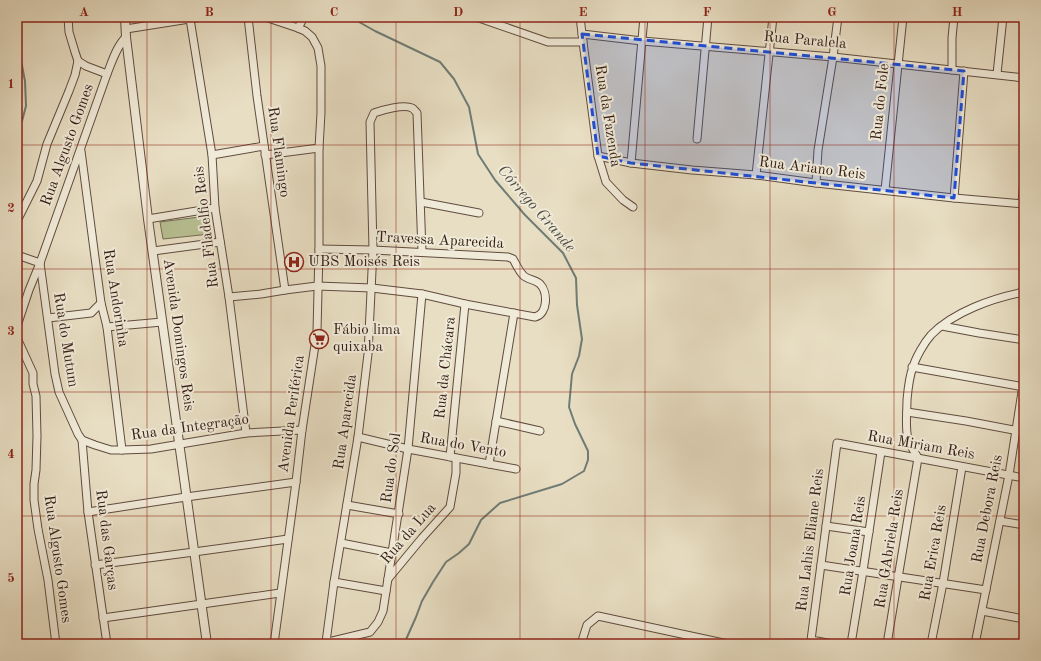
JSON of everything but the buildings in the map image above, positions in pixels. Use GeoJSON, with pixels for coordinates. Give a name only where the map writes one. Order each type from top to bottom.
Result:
{"type":"FeatureCollection","features":[{"type":"Feature","properties":{"kind":"street"},"geometry":{"type":"LineString","coordinates":[[17,221],[37,181],[47,144],[71,86],[78,61],[69,32],[68,17]]}},
{"type":"Feature","properties":{"kind":"street","name":"Avenida Domingos Reis"},"geometry":{"type":"LineString","coordinates":[[124,17],[148,219],[178,444],[207,644]]}},
{"type":"Feature","properties":{"kind":"street"},"geometry":{"type":"LineString","coordinates":[[126,29],[181,18],[190,19],[202,17]]}},
{"type":"Feature","properties":{"kind":"street","name":"Rua Flamingo"},"geometry":{"type":"LineString","coordinates":[[248,17],[257,96],[285,290]]}},
{"type":"Feature","properties":{"kind":"street","name":"Avenida Periférica"},"geometry":{"type":"LineString","coordinates":[[265,17],[298,28],[305,31],[312,37],[318,48],[321,97],[318,148],[319,249],[317,332],[302,430],[274,644]]}},
{"type":"Feature","properties":{"kind":"street"},"geometry":{"type":"LineString","coordinates":[[298,28],[304,17]]}},
{"type":"Feature","properties":{"kind":"street","name":"Rua Paralela"},"geometry":{"type":"LineString","coordinates":[[476,17],[548,42],[582,38],[642,40],[833,57],[1024,78]]}},
{"type":"Feature","properties":{"kind":"street","name":"Rua da Fazenda"},"geometry":{"type":"LineString","coordinates":[[580,17],[598,156],[606,182],[623,200],[633,207]]}},
{"type":"Feature","properties":{"kind":"street"},"geometry":{"type":"LineString","coordinates":[[631,163],[644,17]]}},
{"type":"Feature","properties":{"kind":"street"},"geometry":{"type":"LineString","coordinates":[[697,139],[708,17]]}},
{"type":"Feature","properties":{"kind":"street"},"geometry":{"type":"LineString","coordinates":[[756,175],[772,17]]}},
{"type":"Feature","properties":{"kind":"street"},"geometry":{"type":"LineString","coordinates":[[816,183],[820,138],[838,17]]}},
{"type":"Feature","properties":{"kind":"street","name":"Rua do Fole"},"geometry":{"type":"LineString","coordinates":[[885,190],[903,17]]}},
{"type":"Feature","properties":{"kind":"street"},"geometry":{"type":"LineString","coordinates":[[952,70],[952,38],[954,17]]}},
{"type":"Feature","properties":{"kind":"street"},"geometry":{"type":"LineString","coordinates":[[997,74],[1003,17]]}},
{"type":"Feature","properties":{"kind":"street","name":"Rua Filadelfio Reis"},"geometry":{"type":"LineString","coordinates":[[190,19],[212,155],[215,208],[229,297],[246,433]]}},
{"type":"Feature","properties":{"kind":"street","name":"Rua Algusto Gomes"},"geometry":{"type":"LineString","coordinates":[[17,326],[107,74],[122,41],[126,38]]}},
{"type":"Feature","properties":{"kind":"street"},"geometry":{"type":"LineString","coordinates":[[78,61],[86,66],[107,74]]}},
{"type":"Feature","properties":{"kind":"street"},"geometry":{"type":"LineString","coordinates":[[954,198],[964,71]]}},
{"type":"Feature","properties":{"kind":"street","name":"Rua Aparecida"},"geometry":{"type":"LineString","coordinates":[[323,643],[358,438],[368,354],[373,250],[370,122],[374,113],[384,109],[408,107],[417,113],[421,202]]}},
{"type":"Feature","properties":{"kind":"street"},"geometry":{"type":"LineString","coordinates":[[212,155],[264,146]]}},
{"type":"Feature","properties":{"kind":"street"},"geometry":{"type":"LineString","coordinates":[[265,155],[318,148]]}},
{"type":"Feature","properties":{"kind":"street","name":"Rua Andorinha"},"geometry":{"type":"LineString","coordinates":[[80,149],[101,303],[107,327],[122,450]]}},
{"type":"Feature","properties":{"kind":"street","name":"Rua Ariano Reis"},"geometry":{"type":"LineString","coordinates":[[598,156],[631,163],[692,170],[756,175],[954,198],[1023,204]]}},
{"type":"Feature","properties":{"kind":"street"},"geometry":{"type":"LineString","coordinates":[[1023,204],[1024,177]]}},
{"type":"Feature","properties":{"kind":"street"},"geometry":{"type":"LineString","coordinates":[[422,252],[421,202],[479,213]]}},
{"type":"Feature","properties":{"kind":"street"},"geometry":{"type":"LineString","coordinates":[[148,219],[215,208]]}},
{"type":"Feature","properties":{"kind":"street"},"geometry":{"type":"LineString","coordinates":[[153,251],[220,242]]}},
{"type":"Feature","properties":{"kind":"street","name":"Travessa Aparecida"},"geometry":{"type":"LineString","coordinates":[[319,249],[422,252],[508,257],[513,259],[524,277],[538,282],[542,286],[545,293],[545,306],[543,313],[537,317],[517,313]]}},
{"type":"Feature","properties":{"kind":"street"},"geometry":{"type":"LineString","coordinates":[[17,254],[40,263]]}},
{"type":"Feature","properties":{"kind":"street","name":"Rua do Mutum"},"geometry":{"type":"LineString","coordinates":[[40,263],[58,392],[82,440]]}},
{"type":"Feature","properties":{"kind":"street"},"geometry":{"type":"LineString","coordinates":[[229,297],[317,286],[372,288],[422,294],[465,304],[517,313],[489,464]]}},
{"type":"Feature","properties":{"kind":"street"},"geometry":{"type":"LineString","coordinates":[[918,458],[908,440],[906,426],[912,367],[919,353],[930,336],[942,326],[961,314],[984,304],[1024,292]]}},
{"type":"Feature","properties":{"kind":"street","name":"Rua do Sol"},"geometry":{"type":"LineString","coordinates":[[323,643],[370,632],[378,622],[383,610],[408,449],[422,294]]}},
{"type":"Feature","properties":{"kind":"street"},"geometry":{"type":"LineString","coordinates":[[48,318],[91,313],[101,303]]}},
{"type":"Feature","properties":{"kind":"street","name":"Rua da Chácara"},"geometry":{"type":"LineString","coordinates":[[453,458],[465,304]]}},
{"type":"Feature","properties":{"kind":"street"},"geometry":{"type":"LineString","coordinates":[[107,327],[162,322]]}},
{"type":"Feature","properties":{"kind":"street"},"geometry":{"type":"LineString","coordinates":[[942,326],[1024,340]]}},
{"type":"Feature","properties":{"kind":"street","name":"Rua Algusto Gomes"},"geometry":{"type":"LineString","coordinates":[[17,338],[32,373],[36,396],[37,436],[34,500],[48,580],[56,644]]}},
{"type":"Feature","properties":{"kind":"street"},"geometry":{"type":"LineString","coordinates":[[912,367],[1023,387]]}},
{"type":"Feature","properties":{"kind":"street","name":"Rua Debora Reis"},"geometry":{"type":"LineString","coordinates":[[975,644],[1009,475],[1024,379]]}},
{"type":"Feature","properties":{"kind":"street"},"geometry":{"type":"LineString","coordinates":[[907,412],[1024,432]]}},
{"type":"Feature","properties":{"kind":"street"},"geometry":{"type":"LineString","coordinates":[[496,421],[540,431]]}},
{"type":"Feature","properties":{"kind":"street","name":"Rua da Integração"},"geometry":{"type":"LineString","coordinates":[[82,440],[111,450],[150,449],[246,433],[302,430]]}},
{"type":"Feature","properties":{"kind":"street","name":"Rua do Vento"},"geometry":{"type":"LineString","coordinates":[[358,438],[453,458],[516,469]]}},
{"type":"Feature","properties":{"kind":"street","name":"Rua das Garças"},"geometry":{"type":"LineString","coordinates":[[82,440],[88,512],[107,644]]}},
{"type":"Feature","properties":{"kind":"street","name":"Rua Miriam Reis"},"geometry":{"type":"LineString","coordinates":[[837,443],[1024,478]]}},
{"type":"Feature","properties":{"kind":"street","name":"Rua Lahis Eliane Reis"},"geometry":{"type":"LineString","coordinates":[[833,644],[811,640],[837,443]]}},
{"type":"Feature","properties":{"kind":"street","name":"Rua Joana Reis"},"geometry":{"type":"LineString","coordinates":[[851,644],[881,452]]}},
{"type":"Feature","properties":{"kind":"street","name":"Rua da Lua"},"geometry":{"type":"LineString","coordinates":[[388,579],[450,507],[456,474],[453,458]]}},
{"type":"Feature","properties":{"kind":"street","name":"Rua GAbriela Reis"},"geometry":{"type":"LineString","coordinates":[[887,644],[918,458]]}},
{"type":"Feature","properties":{"kind":"street","name":"Rua Erica Reis"},"geometry":{"type":"LineString","coordinates":[[931,644],[943,583],[962,467]]}},
{"type":"Feature","properties":{"kind":"street"},"geometry":{"type":"LineString","coordinates":[[88,512],[296,482]]}},
{"type":"Feature","properties":{"kind":"street"},"geometry":{"type":"LineString","coordinates":[[347,504],[399,514]]}},
{"type":"Feature","properties":{"kind":"street"},"geometry":{"type":"LineString","coordinates":[[1000,520],[1024,525]]}},
{"type":"Feature","properties":{"kind":"street"},"geometry":{"type":"LineString","coordinates":[[826,526],[869,532]]}},
{"type":"Feature","properties":{"kind":"street"},"geometry":{"type":"LineString","coordinates":[[95,565],[288,539]]}},
{"type":"Feature","properties":{"kind":"street"},"geometry":{"type":"LineString","coordinates":[[341,542],[392,553]]}},
{"type":"Feature","properties":{"kind":"street"},"geometry":{"type":"LineString","coordinates":[[821,565],[986,590]]}},
{"type":"Feature","properties":{"kind":"street"},"geometry":{"type":"LineString","coordinates":[[334,582],[386,591]]}},
{"type":"Feature","properties":{"kind":"street"},"geometry":{"type":"LineString","coordinates":[[103,618],[280,593]]}},
{"type":"Feature","properties":{"kind":"street"},"geometry":{"type":"LineString","coordinates":[[982,611],[1024,618]]}},
{"type":"Feature","properties":{"kind":"street"},"geometry":{"type":"LineString","coordinates":[[581,644],[587,625],[598,616],[703,642],[728,644]]}},
{"type":"Feature","properties":{"kind":"street"},"geometry":{"type":"LineString","coordinates":[[1022,644],[1024,633]]}},
{"type":"Feature","properties":{"kind":"highlighted area"},"geometry":{"type":"Polygon","coordinates":[[[582,34],[964,71],[954,198],[631,163],[598,156],[582,34]]]}},
{"type":"Feature","properties":{"kind":"green space"},"geometry":{"type":"Polygon","coordinates":[[[207,216],[210,234],[163,239],[160,222],[207,216]]]}},
{"type":"Feature","properties":{"kind":"waterway","name":"Córrego Grande"},"geometry":{"type":"LineString","coordinates":[[354,17],[359,22],[375,31],[440,62],[454,79],[469,107],[478,154],[495,180],[525,215],[563,253],[576,278],[577,305],[582,339],[579,356],[572,374],[569,407],[575,424],[588,451],[588,460],[584,471],[562,484],[500,503],[481,520],[469,544],[446,562],[433,582],[422,601],[404,644]]}},
{"type":"Feature","properties":{"kind":"waterway"},"geometry":{"type":"LineString","coordinates":[[17,40],[25,81],[26,106],[22,121],[17,131]]}},
{"type":"Feature","properties":{"kind":"place","name":"UBS Moisés Reis"},"geometry":{"type":"Point","coordinates":[294,262]}},
{"type":"Feature","properties":{"kind":"place","name":"Fábio lima quixaba"},"geometry":{"type":"Point","coordinates":[319,339]}}]}
